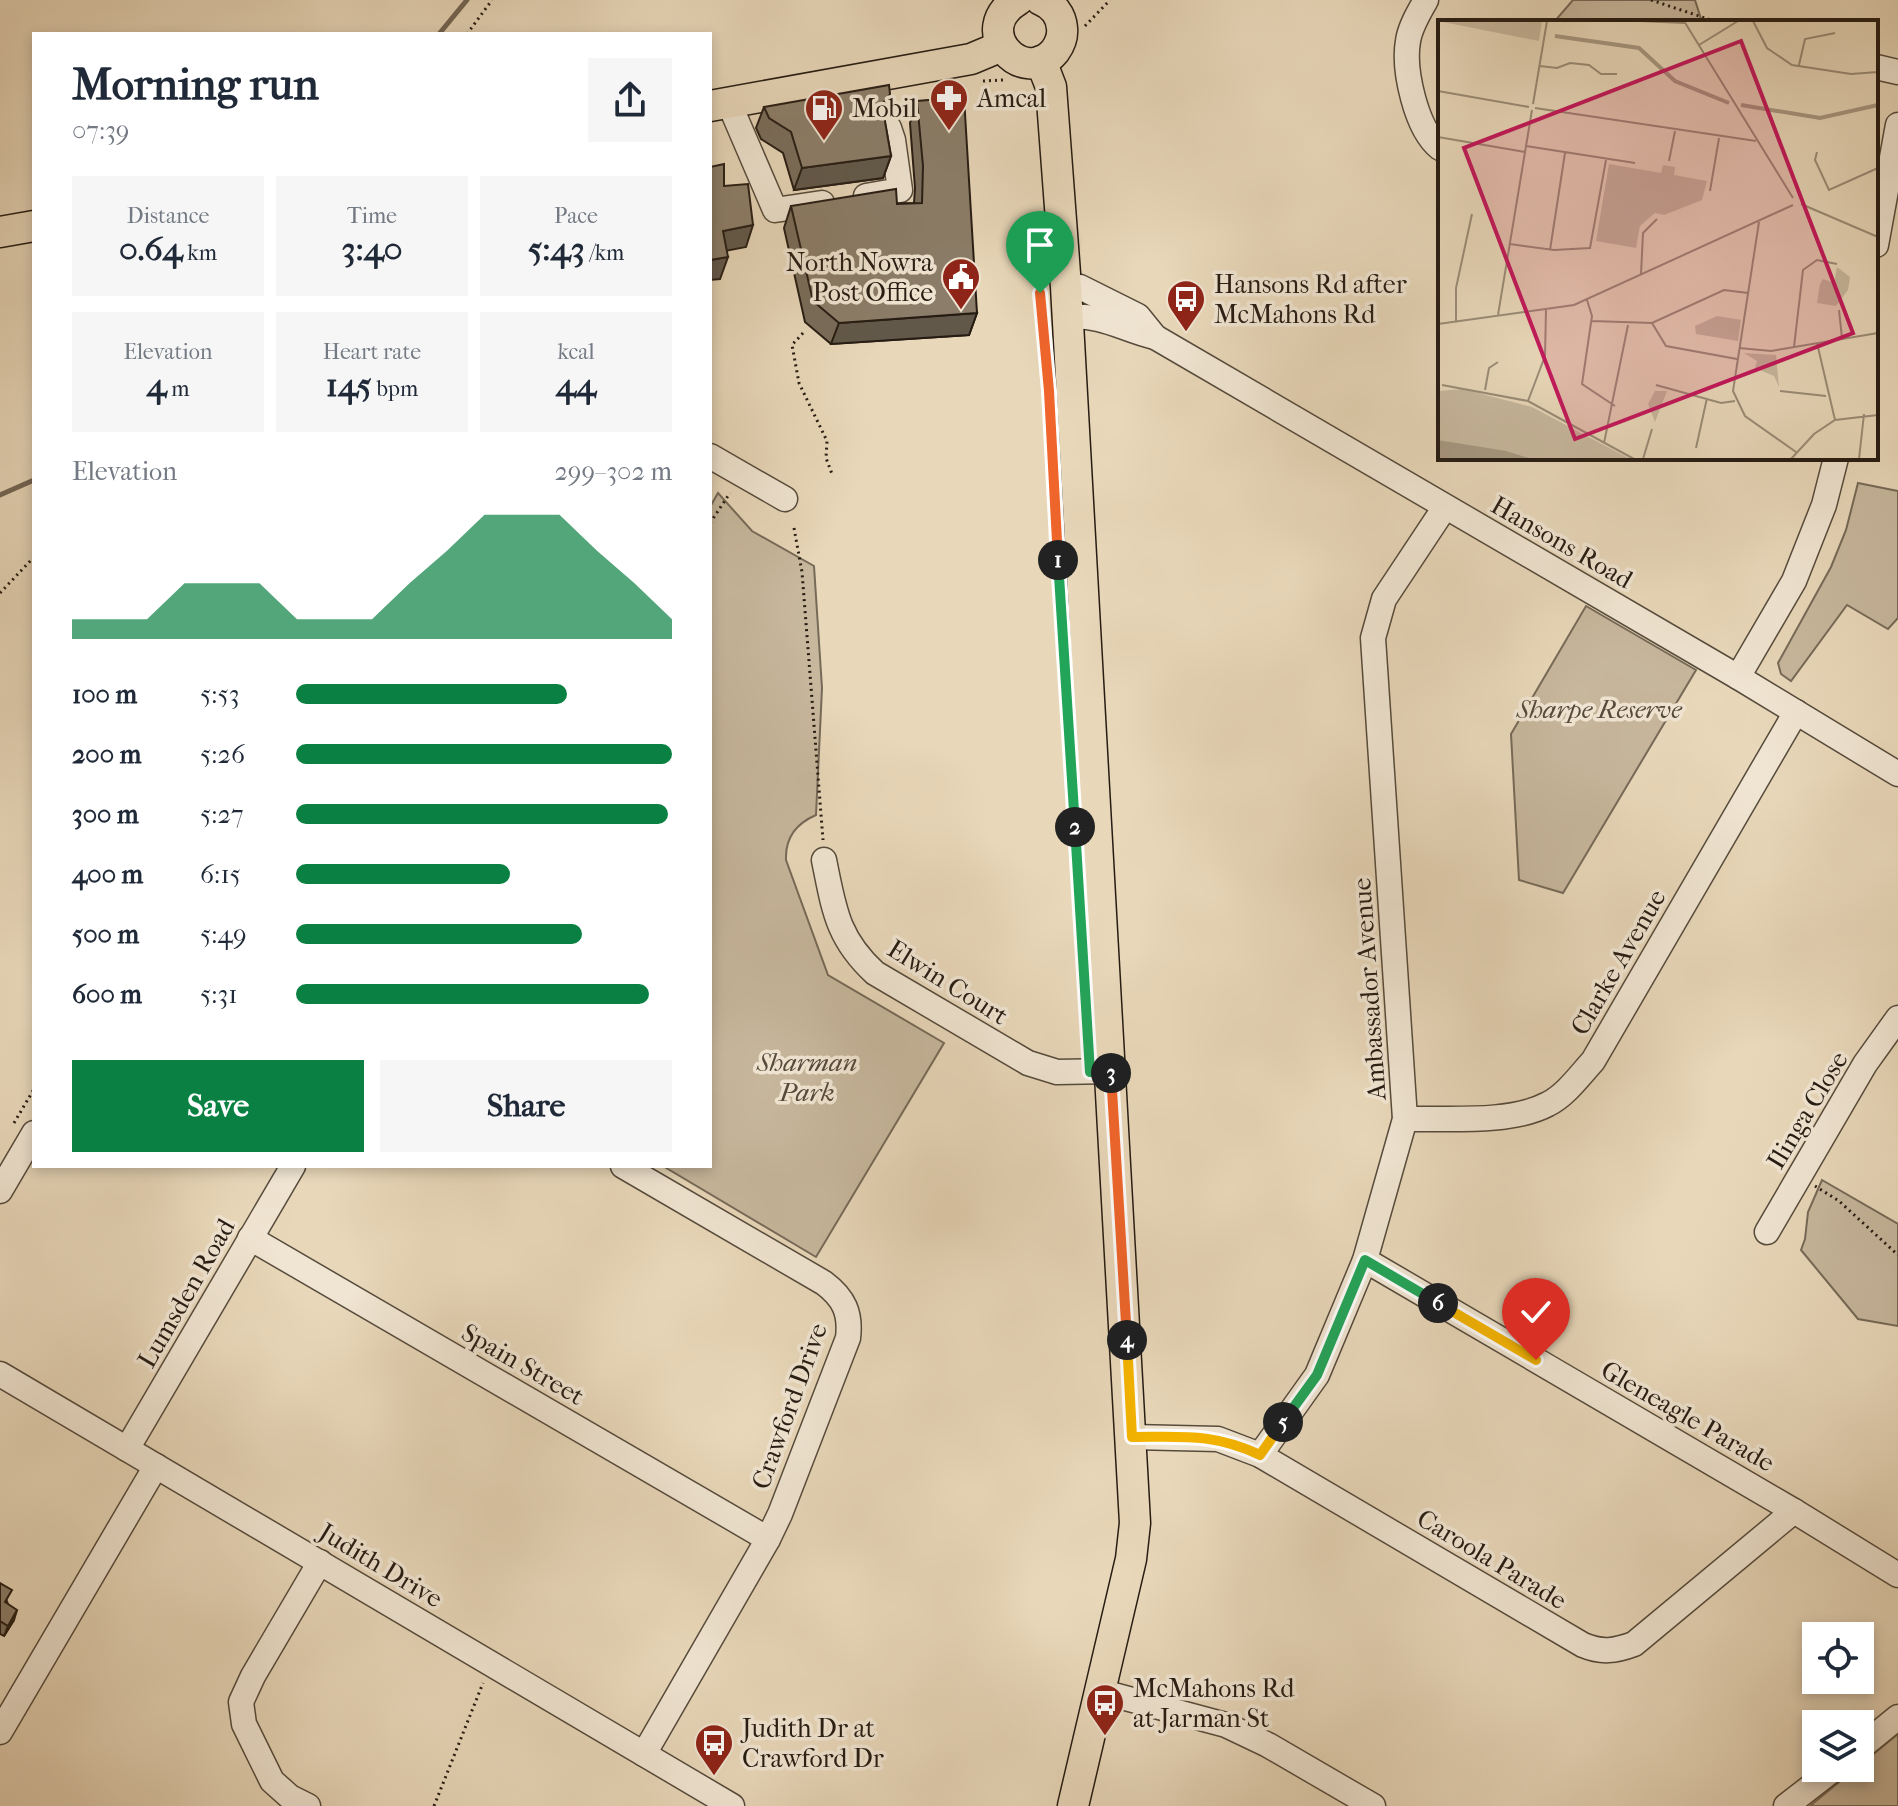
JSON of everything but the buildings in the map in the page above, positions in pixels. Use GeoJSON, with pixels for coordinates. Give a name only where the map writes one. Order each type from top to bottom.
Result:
{"type":"FeatureCollection","features":[{"type":"Feature","properties":{"kind":"main road"},"geometry":{"type":"LineString","coordinates":[[1018,0],[1002,14],[998,25],[1002,46],[1014,59],[1032,63],[1041,61],[1057,49],[1061,40],[1063,30],[1056,4]]}},
{"type":"Feature","properties":{"kind":"main road"},"geometry":{"type":"LineString","coordinates":[[719,105],[971,59],[1002,46]]}},
{"type":"Feature","properties":{"kind":"main road"},"geometry":{"type":"LineString","coordinates":[[1041,61],[1051,87],[1054,306],[1111,1071],[1132,1437],[1134,1541],[1073,1806]]}},
{"type":"Feature","properties":{"kind":"main road"},"geometry":{"type":"LineString","coordinates":[[0,232],[32,226]]}},
{"type":"Feature","properties":{"kind":"street"},"geometry":{"type":"LineString","coordinates":[[1426,0],[1408,42],[1409,82],[1420,118],[1438,146]]}},
{"type":"Feature","properties":{"kind":"street"},"geometry":{"type":"LineString","coordinates":[[1878,67],[1898,72]]}},
{"type":"Feature","properties":{"kind":"street"},"geometry":{"type":"LineString","coordinates":[[719,105],[775,210],[900,190],[889,128]]}},
{"type":"Feature","properties":{"kind":"street"},"geometry":{"type":"LineString","coordinates":[[1885,234],[1898,125]]}},
{"type":"Feature","properties":{"kind":"street","name":"Hansons Road"},"geometry":{"type":"LineString","coordinates":[[1054,306],[1080,287],[1138,316],[1155,337],[1738,677],[1898,774]]}},
{"type":"Feature","properties":{"kind":"street"},"geometry":{"type":"LineString","coordinates":[[712,457],[785,499]]}},
{"type":"Feature","properties":{"kind":"street"},"geometry":{"type":"LineString","coordinates":[[1738,677],[1794,581],[1824,505],[1835,460]]}},
{"type":"Feature","properties":{"kind":"street","name":"Ambassador Avenue"},"geometry":{"type":"LineString","coordinates":[[1260,1455],[1317,1375],[1365,1260],[1405,1119],[1373,638],[1384,599],[1445,507]]}},
{"type":"Feature","properties":{"kind":"street","name":"Clarke Avenue"},"geometry":{"type":"LineString","coordinates":[[1405,1119],[1511,1116],[1549,1104],[1567,1089],[1593,1061],[1796,712]]}},
{"type":"Feature","properties":{"kind":"street","name":"Elwin Court"},"geometry":{"type":"LineString","coordinates":[[824,860],[835,911],[845,938],[857,956],[875,973],[1028,1063],[1057,1072],[1111,1071]]}},
{"type":"Feature","properties":{"kind":"street","name":"Ilinga Close"},"geometry":{"type":"LineString","coordinates":[[1767,1232],[1865,1064],[1898,1018]]}},
{"type":"Feature","properties":{"kind":"street"},"geometry":{"type":"LineString","coordinates":[[0,1191],[32,1136]]}},
{"type":"Feature","properties":{"kind":"street","name":"Lumsden Road"},"geometry":{"type":"LineString","coordinates":[[127,1449],[292,1168]]}},
{"type":"Feature","properties":{"kind":"street","name":"Crawford Drive"},"geometry":{"type":"LineString","coordinates":[[626,1168],[824,1283],[838,1294],[847,1307],[850,1324],[848,1338],[780,1514],[644,1754]]}},
{"type":"Feature","properties":{"kind":"street","name":"Spain Street"},"geometry":{"type":"LineString","coordinates":[[250,1238],[768,1539]]}},
{"type":"Feature","properties":{"kind":"street","name":"Gleneagle Parade"},"geometry":{"type":"LineString","coordinates":[[1365,1260],[1898,1575]]}},
{"type":"Feature","properties":{"kind":"street","name":"Judith Drive"},"geometry":{"type":"LineString","coordinates":[[0,1374],[732,1806]]}},
{"type":"Feature","properties":{"kind":"street","name":"Caroola Parade"},"geometry":{"type":"LineString","coordinates":[[1132,1437],[1218,1439],[1234,1443],[1260,1455],[1583,1645],[1601,1651],[1618,1650],[1634,1644],[1794,1511]]}},
{"type":"Feature","properties":{"kind":"street"},"geometry":{"type":"LineString","coordinates":[[0,1732],[156,1466]]}},
{"type":"Feature","properties":{"kind":"street"},"geometry":{"type":"LineString","coordinates":[[308,1806],[290,1797],[272,1781],[244,1724],[241,1702],[320,1562]]}},
{"type":"Feature","properties":{"kind":"street"},"geometry":{"type":"LineString","coordinates":[[1099,1691],[1226,1725],[1268,1745],[1373,1806]]}},
{"type":"Feature","properties":{"kind":"street"},"geometry":{"type":"LineString","coordinates":[[1874,1737],[1898,1717]]}},
{"type":"Feature","properties":{"kind":"street"},"geometry":{"type":"LineString","coordinates":[[1786,1806],[1817,1782]]}},
{"type":"Feature","properties":{"kind":"path"},"geometry":{"type":"LineString","coordinates":[[468,32],[492,0]]}},
{"type":"Feature","properties":{"kind":"path"},"geometry":{"type":"LineString","coordinates":[[1651,0],[1711,20]]}},
{"type":"Feature","properties":{"kind":"path"},"geometry":{"type":"LineString","coordinates":[[1054,306],[1040,293],[1054,306]]}},
{"type":"Feature","properties":{"kind":"path"},"geometry":{"type":"LineString","coordinates":[[803,333],[792,345],[799,383],[827,441],[826,458],[832,474]]}},
{"type":"Feature","properties":{"kind":"path"},"geometry":{"type":"LineString","coordinates":[[712,520],[743,475]]}},
{"type":"Feature","properties":{"kind":"path"},"geometry":{"type":"LineString","coordinates":[[794,528],[802,572],[824,860]]}},
{"type":"Feature","properties":{"kind":"path"},"geometry":{"type":"LineString","coordinates":[[0,593],[32,559]]}},
{"type":"Feature","properties":{"kind":"path"},"geometry":{"type":"LineString","coordinates":[[8,1133],[32,1092]]}},
{"type":"Feature","properties":{"kind":"path"},"geometry":{"type":"LineString","coordinates":[[1800,1176],[1839,1201],[1898,1255]]}},
{"type":"Feature","properties":{"kind":"path"},"geometry":{"type":"LineString","coordinates":[[434,1806],[476,1698],[493,1664]]}},
{"type":"Feature","properties":{"kind":"green space"},"geometry":{"type":"Polygon","coordinates":[[[1573,0],[1695,0],[1701,20],[1556,20],[1573,0]]]}},
{"type":"Feature","properties":{"kind":"green space"},"geometry":{"type":"Polygon","coordinates":[[[1858,483],[1898,491],[1898,618],[1888,629],[1847,605],[1791,681],[1781,674],[1778,663],[1831,567],[1846,530],[1858,483]]]}},
{"type":"Feature","properties":{"kind":"green space","name":"Sharman Park"},"geometry":{"type":"Polygon","coordinates":[[[718,493],[752,531],[814,566],[822,688],[816,815],[793,833],[787,845],[786,860],[828,975],[944,1043],[816,1257],[666,1168],[712,1168],[712,504],[718,493]]]}},
{"type":"Feature","properties":{"kind":"green space","name":"Sharpe Reserve"},"geometry":{"type":"Polygon","coordinates":[[[1586,606],[1696,670],[1563,893],[1519,880],[1511,734],[1586,606]]]}},
{"type":"Feature","properties":{"kind":"green space"},"geometry":{"type":"Polygon","coordinates":[[[1822,1180],[1898,1224],[1898,1326],[1858,1319],[1801,1250],[1808,1212],[1822,1180]]]}},
{"type":"Feature","properties":{"kind":"green space"},"geometry":{"type":"Polygon","coordinates":[[[1898,1734],[1898,1806],[1810,1806],[1839,1782],[1874,1782],[1874,1754],[1898,1734]]]}},
{"type":"Feature","properties":{"kind":"waterway"},"geometry":{"type":"LineString","coordinates":[[441,32],[467,0]]}},
{"type":"Feature","properties":{"kind":"waterway"},"geometry":{"type":"LineString","coordinates":[[0,495],[32,481]]}},
{"type":"Feature","properties":{"kind":"place","name":"Amcal"},"geometry":{"type":"Point","coordinates":[949,132]}},
{"type":"Feature","properties":{"kind":"place","name":"Mobil"},"geometry":{"type":"Point","coordinates":[824,142]}},
{"type":"Feature","properties":{"kind":"place","name":"North Nowra Post Office"},"geometry":{"type":"Point","coordinates":[961,311]}},
{"type":"Feature","properties":{"kind":"place","name":"Hansons Rd after McMahons Rd"},"geometry":{"type":"Point","coordinates":[1186,333]}},
{"type":"Feature","properties":{"kind":"place","name":"McMahons Rd at Jarman St"},"geometry":{"type":"Point","coordinates":[1105,1737]}},
{"type":"Feature","properties":{"kind":"place","name":"Judith Dr at Crawford Dr"},"geometry":{"type":"Point","coordinates":[714,1777]}},
{"type":"Feature","properties":{"kind":"route"},"geometry":{"type":"LineString","coordinates":[[1040,293],[1049,391],[1090,1072],[1111,1071],[1132,1437],[1218,1439],[1260,1455],[1317,1375],[1365,1260],[1536,1360]]}}]}
